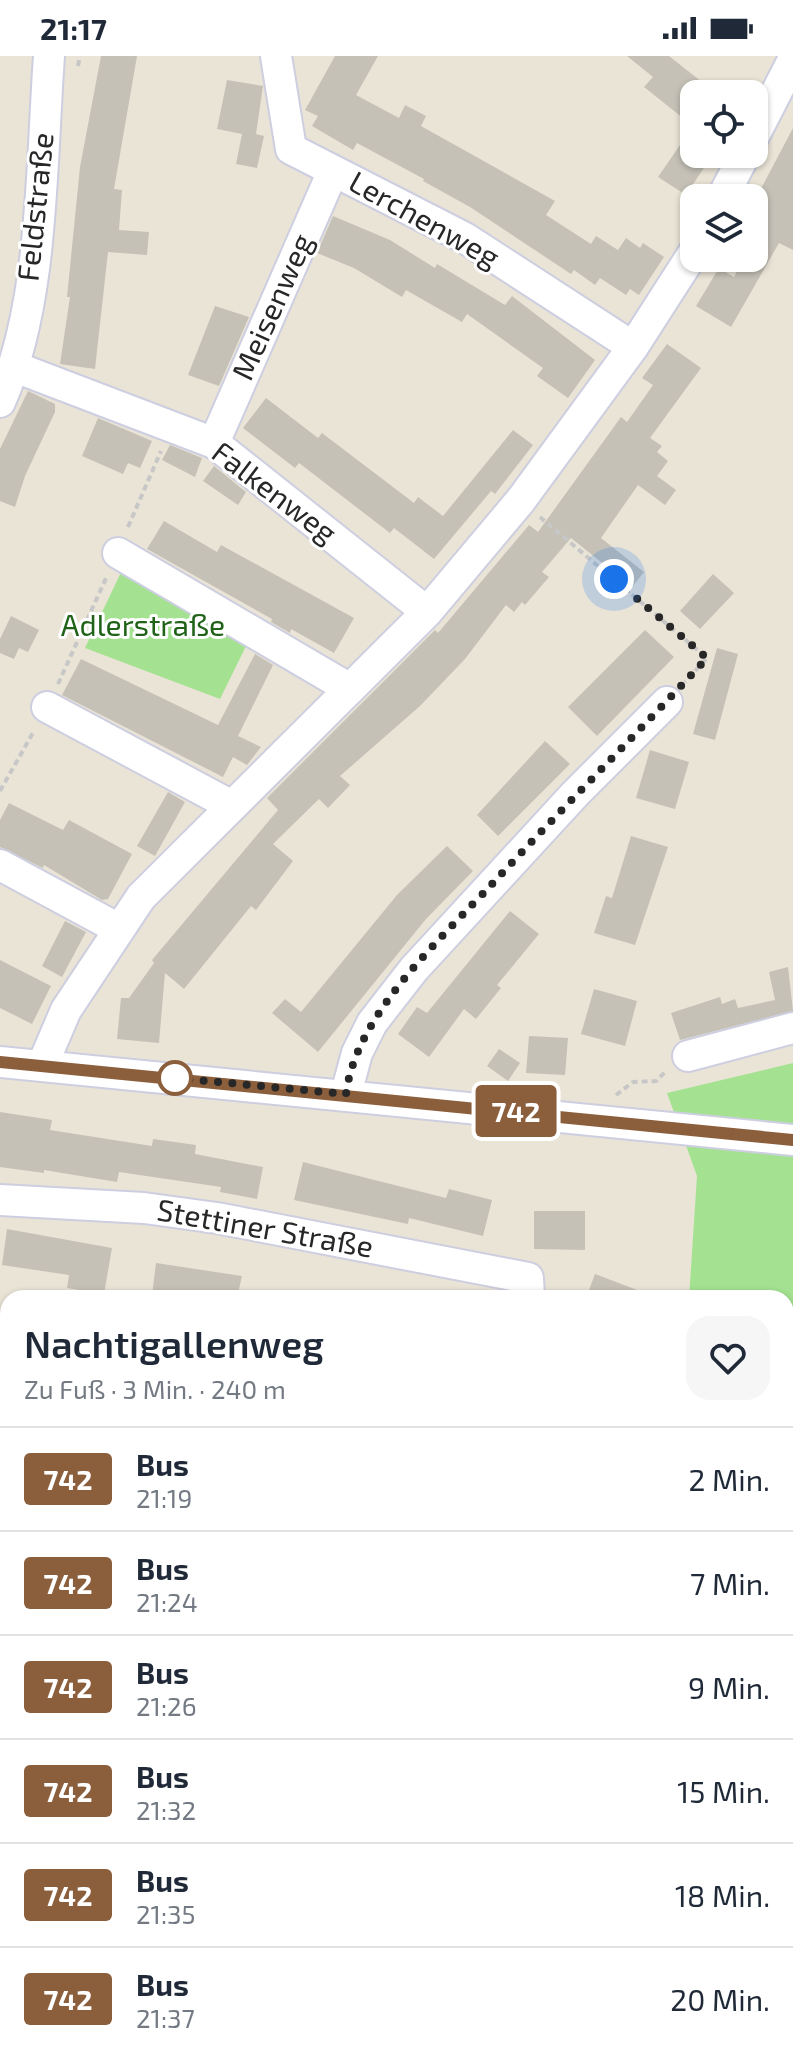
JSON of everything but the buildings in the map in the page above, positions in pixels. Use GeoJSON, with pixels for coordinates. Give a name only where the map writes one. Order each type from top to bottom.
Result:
{"type":"FeatureCollection","features":[{"type":"Feature","properties":{"kind":"street","name":"Feldstraße"},"geometry":{"type":"LineString","coordinates":[[0,402],[15,367],[39,210],[49,56]]}},
{"type":"Feature","properties":{"kind":"street","name":"Lerchenweg"},"geometry":{"type":"LineString","coordinates":[[276,56],[291,149],[465,238],[633,347]]}},
{"type":"Feature","properties":{"kind":"street"},"geometry":{"type":"LineString","coordinates":[[768,106],[789,60]]}},
{"type":"Feature","properties":{"kind":"street","name":"Meisenweg"},"geometry":{"type":"LineString","coordinates":[[214,443],[333,171]]}},
{"type":"Feature","properties":{"kind":"street"},"geometry":{"type":"LineString","coordinates":[[42,1066],[66,1010],[117,928],[141,897],[427,612],[521,500],[633,347],[681,272]]}},
{"type":"Feature","properties":{"kind":"street","name":"Falkenweg"},"geometry":{"type":"LineString","coordinates":[[15,367],[214,443],[427,612]]}},
{"type":"Feature","properties":{"kind":"street"},"geometry":{"type":"LineString","coordinates":[[118,553],[350,689]]}},
{"type":"Feature","properties":{"kind":"street"},"geometry":{"type":"LineString","coordinates":[[346,1094],[357,1053],[372,1023],[414,969],[575,794],[667,702]]}},
{"type":"Feature","properties":{"kind":"street"},"geometry":{"type":"LineString","coordinates":[[47,707],[232,806]]}},
{"type":"Feature","properties":{"kind":"street"},"geometry":{"type":"LineString","coordinates":[[0,865],[117,928]]}},
{"type":"Feature","properties":{"kind":"street"},"geometry":{"type":"LineString","coordinates":[[688,1056],[793,1028]]}},
{"type":"Feature","properties":{"kind":"street"},"geometry":{"type":"LineString","coordinates":[[0,1062],[793,1140]]}},
{"type":"Feature","properties":{"kind":"street","name":"Stettiner Straße"},"geometry":{"type":"LineString","coordinates":[[0,1200],[144,1208],[217,1218],[529,1288]]}},
{"type":"Feature","properties":{"kind":"path"},"geometry":{"type":"LineString","coordinates":[[0,791],[47,707],[118,553],[171,427]]}},
{"type":"Feature","properties":{"kind":"path"},"geometry":{"type":"LineString","coordinates":[[521,500],[707,658],[667,702]]}},
{"type":"Feature","properties":{"kind":"path"},"geometry":{"type":"LineString","coordinates":[[608,1102],[633,1082],[656,1081],[688,1056]]}},
{"type":"Feature","properties":{"kind":"green space","name":"Adlerstraße"},"geometry":{"type":"Polygon","coordinates":[[[124,566],[249,640],[220,699],[85,648],[124,566]]]}},
{"type":"Feature","properties":{"kind":"green space"},"geometry":{"type":"Polygon","coordinates":[[[793,1063],[793,1290],[690,1290],[697,1176],[667,1093],[793,1063]]]}},
{"type":"Feature","properties":{"kind":"bus line","name":"742"},"geometry":{"type":"LineString","coordinates":[[0,1062],[793,1140]]}},
{"type":"Feature","properties":{"kind":"route"},"geometry":{"type":"LineString","coordinates":[[175,1078],[346,1094],[348,1077],[372,1023],[414,969],[575,794],[707,658],[614,579]]}}]}
